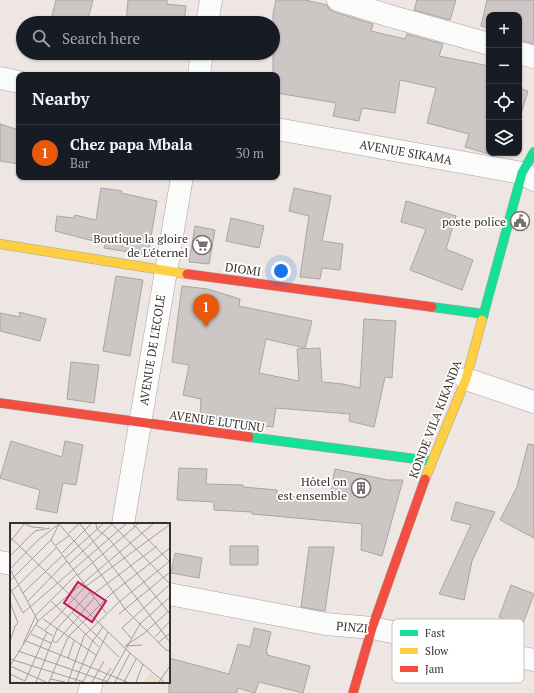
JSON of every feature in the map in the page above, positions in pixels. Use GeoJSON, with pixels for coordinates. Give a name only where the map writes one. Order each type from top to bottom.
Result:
{"type":"FeatureCollection","features":[{"type":"Feature","properties":{"kind":"street"},"geometry":{"type":"LineString","coordinates":[[208,16],[211,0]]}},
{"type":"Feature","properties":{"kind":"street"},"geometry":{"type":"LineString","coordinates":[[338,0],[486,43]]}},
{"type":"Feature","properties":{"kind":"street"},"geometry":{"type":"LineString","coordinates":[[522,53],[534,57]]}},
{"type":"Feature","properties":{"kind":"street"},"geometry":{"type":"LineString","coordinates":[[199,72],[201,60]]}},
{"type":"Feature","properties":{"kind":"street"},"geometry":{"type":"LineString","coordinates":[[0,78],[16,81]]}},
{"type":"Feature","properties":{"kind":"street","name":"AVENUE SIKAMA"},"geometry":{"type":"LineString","coordinates":[[280,130],[528,177]]}},
{"type":"Feature","properties":{"kind":"street","name":"KONDE VILA KIKANDA"},"geometry":{"type":"LineString","coordinates":[[354,693],[372,628],[431,461],[466,379],[484,314],[528,177],[534,152]]}},
{"type":"Feature","properties":{"kind":"street","name":"AVENUE DE L'ECOLE"},"geometry":{"type":"LineString","coordinates":[[123,523],[181,180]]}},
{"type":"Feature","properties":{"kind":"street","name":"DIOMI"},"geometry":{"type":"LineString","coordinates":[[0,244],[165,271],[484,314]]}},
{"type":"Feature","properties":{"kind":"street"},"geometry":{"type":"LineString","coordinates":[[466,379],[534,402]]}},
{"type":"Feature","properties":{"kind":"street","name":"AVENUE LUTUNU"},"geometry":{"type":"LineString","coordinates":[[0,403],[431,461]]}},
{"type":"Feature","properties":{"kind":"street"},"geometry":{"type":"LineString","coordinates":[[0,562],[10,564]]}},
{"type":"Feature","properties":{"kind":"street","name":"PINZI"},"geometry":{"type":"LineString","coordinates":[[170,594],[326,624],[372,628],[392,632]]}},
{"type":"Feature","properties":{"kind":"street","name":"PINZI"},"geometry":{"type":"LineString","coordinates":[[524,658],[534,660]]}},
{"type":"Feature","properties":{"kind":"street"},"geometry":{"type":"LineString","coordinates":[[90,693],[92,683]]}},
{"type":"Feature","properties":{"kind":"building"},"geometry":{"type":"Polygon","coordinates":[[[56,0],[93,0],[89,16],[52,16],[56,0]]]}},
{"type":"Feature","properties":{"kind":"building"},"geometry":{"type":"Polygon","coordinates":[[[128,0],[167,0],[167,4],[186,6],[185,16],[127,16],[128,0]]]}},
{"type":"Feature","properties":{"kind":"building"},"geometry":{"type":"Polygon","coordinates":[[[276,0],[305,0],[327,5],[329,9],[334,12],[373,24],[371,31],[405,39],[407,34],[443,44],[439,56],[486,65],[486,153],[465,147],[469,134],[427,123],[436,88],[400,80],[395,113],[362,108],[359,121],[333,116],[336,103],[280,94],[280,72],[273,72],[273,60],[280,60],[280,16],[273,16],[276,0]]]}},
{"type":"Feature","properties":{"kind":"building"},"geometry":{"type":"Polygon","coordinates":[[[417,0],[456,0],[450,20],[414,10],[417,0]]]}},
{"type":"Feature","properties":{"kind":"building"},"geometry":{"type":"Polygon","coordinates":[[[487,0],[534,0],[534,44],[522,41],[522,12],[486,12],[486,27],[481,26],[487,0]]]}},
{"type":"Feature","properties":{"kind":"building"},"geometry":{"type":"Polygon","coordinates":[[[522,89],[528,91],[522,111],[522,89]]]}},
{"type":"Feature","properties":{"kind":"building"},"geometry":{"type":"Polygon","coordinates":[[[0,124],[16,129],[16,164],[0,161],[0,124]]]}},
{"type":"Feature","properties":{"kind":"building"},"geometry":{"type":"Polygon","coordinates":[[[101,188],[122,191],[121,193],[157,201],[148,255],[104,248],[105,244],[55,231],[57,216],[74,218],[75,215],[96,220],[101,188]]]}},
{"type":"Feature","properties":{"kind":"building"},"geometry":{"type":"Polygon","coordinates":[[[294,188],[331,196],[322,241],[343,244],[340,270],[322,268],[320,279],[300,277],[309,216],[289,211],[294,188]]]}},
{"type":"Feature","properties":{"kind":"building"},"geometry":{"type":"Polygon","coordinates":[[[406,201],[456,216],[446,249],[473,260],[462,290],[410,270],[426,229],[401,222],[406,201]]]}},
{"type":"Feature","properties":{"kind":"building"},"geometry":{"type":"Polygon","coordinates":[[[231,218],[264,226],[259,248],[226,241],[231,218]]]}},
{"type":"Feature","properties":{"kind":"building","name":"Boutique la gloire de L'éternel"},"geometry":{"type":"Polygon","coordinates":[[[195,226],[215,230],[209,264],[189,262],[195,226]]]}},
{"type":"Feature","properties":{"kind":"building"},"geometry":{"type":"Polygon","coordinates":[[[116,276],[143,280],[130,356],[103,351],[116,276]]]}},
{"type":"Feature","properties":{"kind":"building"},"geometry":{"type":"Polygon","coordinates":[[[182,286],[208,289],[240,299],[239,306],[312,321],[305,348],[266,339],[259,373],[299,381],[297,349],[320,348],[322,382],[343,384],[360,388],[364,319],[396,321],[392,378],[385,377],[374,427],[349,421],[350,414],[276,408],[273,427],[200,417],[201,399],[183,395],[189,365],[172,362],[182,286]]]}},
{"type":"Feature","properties":{"kind":"building"},"geometry":{"type":"Polygon","coordinates":[[[19,312],[46,319],[40,341],[0,331],[0,313],[20,317],[19,312]]]}},
{"type":"Feature","properties":{"kind":"building"},"geometry":{"type":"Polygon","coordinates":[[[71,362],[99,365],[94,403],[67,399],[71,362]]]}},
{"type":"Feature","properties":{"kind":"building"},"geometry":{"type":"Polygon","coordinates":[[[11,441],[62,457],[65,441],[83,445],[76,485],[63,483],[57,513],[36,509],[40,490],[0,478],[11,441]]]}},
{"type":"Feature","properties":{"kind":"building"},"geometry":{"type":"Polygon","coordinates":[[[528,444],[534,445],[534,538],[500,520],[517,487],[528,444]]]}},
{"type":"Feature","properties":{"kind":"building"},"geometry":{"type":"Polygon","coordinates":[[[179,468],[207,469],[206,484],[243,485],[243,487],[277,490],[277,495],[329,501],[335,469],[388,480],[403,480],[382,556],[361,550],[362,524],[252,514],[252,512],[214,510],[214,502],[177,500],[179,468]]]}},
{"type":"Feature","properties":{"kind":"building"},"geometry":{"type":"Polygon","coordinates":[[[456,502],[495,512],[472,561],[464,600],[439,594],[471,525],[451,520],[456,502]]]}},
{"type":"Feature","properties":{"kind":"building"},"geometry":{"type":"Polygon","coordinates":[[[230,546],[258,546],[258,565],[230,565],[230,546]]]}},
{"type":"Feature","properties":{"kind":"building"},"geometry":{"type":"Polygon","coordinates":[[[309,547],[334,547],[325,611],[301,607],[309,547]]]}},
{"type":"Feature","properties":{"kind":"building"},"geometry":{"type":"Polygon","coordinates":[[[175,553],[202,558],[199,578],[171,573],[175,553]]]}},
{"type":"Feature","properties":{"kind":"building"},"geometry":{"type":"Polygon","coordinates":[[[511,585],[534,594],[524,621],[524,619],[504,619],[499,617],[511,585]]]}},
{"type":"Feature","properties":{"kind":"building"},"geometry":{"type":"Polygon","coordinates":[[[254,628],[271,632],[266,653],[268,653],[267,655],[310,666],[303,693],[259,682],[255,693],[237,688],[237,693],[169,693],[170,658],[229,674],[238,644],[250,647],[254,628]]]}},
{"type":"Feature","properties":{"kind":"traffic: fast"},"geometry":{"type":"LineString","coordinates":[[482,320],[522,173],[534,152]]}},
{"type":"Feature","properties":{"kind":"traffic: fast"},"geometry":{"type":"LineString","coordinates":[[432,307],[484,314]]}},
{"type":"Feature","properties":{"kind":"traffic: fast"},"geometry":{"type":"LineString","coordinates":[[249,437],[431,461]]}},
{"type":"Feature","properties":{"kind":"traffic: slow"},"geometry":{"type":"LineString","coordinates":[[0,244],[187,274]]}},
{"type":"Feature","properties":{"kind":"traffic: slow"},"geometry":{"type":"LineString","coordinates":[[425,479],[466,379],[482,320]]}},
{"type":"Feature","properties":{"kind":"traffic: jam"},"geometry":{"type":"LineString","coordinates":[[187,274],[432,307]]}},
{"type":"Feature","properties":{"kind":"traffic: jam"},"geometry":{"type":"LineString","coordinates":[[0,403],[249,437]]}},
{"type":"Feature","properties":{"kind":"traffic: jam"},"geometry":{"type":"LineString","coordinates":[[353,693],[372,628],[425,479]]}},
{"type":"Feature","properties":{"kind":"place","name":"poste police"},"geometry":{"type":"Point","coordinates":[520,221]}},
{"type":"Feature","properties":{"kind":"place","name":"Boutique la gloire de L'éternel"},"geometry":{"type":"Point","coordinates":[202,245]}},
{"type":"Feature","properties":{"kind":"place","name":"Chez papa Mbala"},"geometry":{"type":"Point","coordinates":[206,327]}},
{"type":"Feature","properties":{"kind":"place","name":"Hôtel on est ensemble"},"geometry":{"type":"Point","coordinates":[361,488]}}]}
